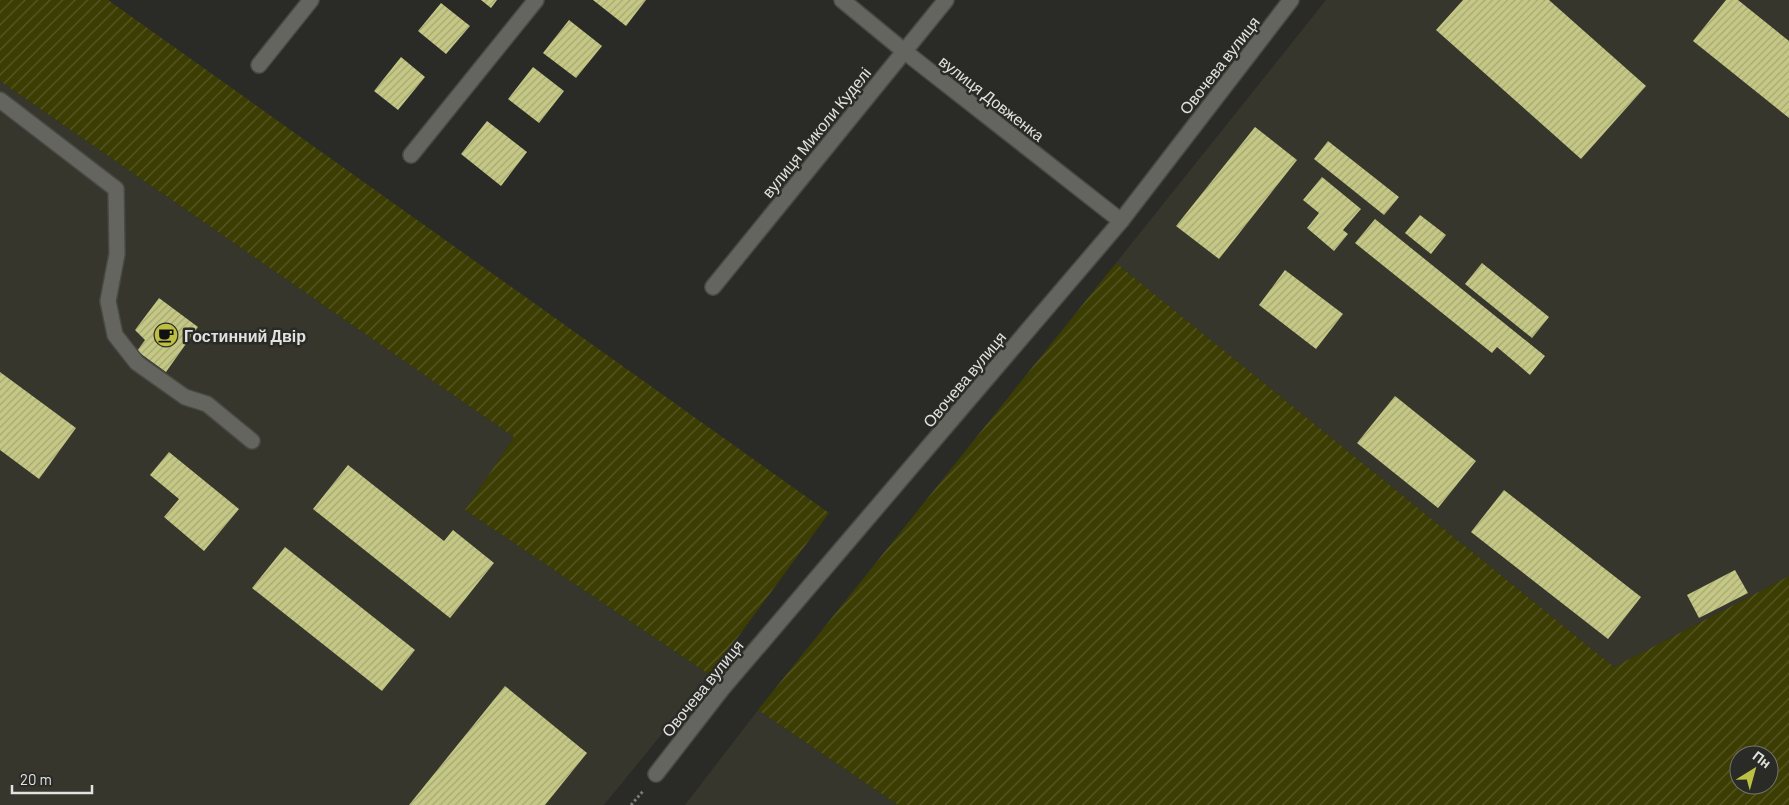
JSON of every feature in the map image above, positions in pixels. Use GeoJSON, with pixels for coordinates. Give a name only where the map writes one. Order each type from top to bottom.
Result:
{"type":"FeatureCollection","features":[{"type":"Feature","properties":{"kind":"street"},"geometry":{"type":"LineString","coordinates":[[259,65],[311,0]]}},
{"type":"Feature","properties":{"kind":"street"},"geometry":{"type":"LineString","coordinates":[[410,154],[536,0]]}},
{"type":"Feature","properties":{"kind":"street","name":"вулиця Довженка"},"geometry":{"type":"LineString","coordinates":[[842,0],[1121,221]]}},
{"type":"Feature","properties":{"kind":"street","name":"вулиця Миколи Куделі"},"geometry":{"type":"LineString","coordinates":[[713,287],[946,0]]}},
{"type":"Feature","properties":{"kind":"street","name":"Овочева вулиця"},"geometry":{"type":"LineString","coordinates":[[656,774],[729,682],[1121,221],[1291,0]]}},
{"type":"Feature","properties":{"kind":"street"},"geometry":{"type":"LineString","coordinates":[[0,100],[116,190],[117,254],[108,301],[115,335],[137,363],[185,397],[207,404],[252,442]]}},
{"type":"Feature","properties":{"kind":"shaded area"},"geometry":{"type":"Polygon","coordinates":[[[0,0],[108,0],[829,513],[710,675],[465,510],[514,437],[0,81],[0,0]]]}},
{"type":"Feature","properties":{"kind":"shaded area"},"geometry":{"type":"Polygon","coordinates":[[[1326,0],[1789,0],[1789,576],[1614,667],[1116,263],[1326,0]]]}},
{"type":"Feature","properties":{"kind":"shaded area"},"geometry":{"type":"Polygon","coordinates":[[[0,81],[514,437],[465,510],[710,675],[604,805],[0,805],[0,81]]]}},
{"type":"Feature","properties":{"kind":"shaded area"},"geometry":{"type":"Polygon","coordinates":[[[1116,263],[1614,667],[1789,576],[1789,805],[898,805],[758,710],[1116,263]]]}},
{"type":"Feature","properties":{"kind":"shaded area"},"geometry":{"type":"Polygon","coordinates":[[[758,710],[898,805],[685,805],[758,710]]]}},
{"type":"Feature","properties":{"kind":"building"},"geometry":{"type":"Polygon","coordinates":[[[481,0],[497,0],[491,8],[481,0]]]}},
{"type":"Feature","properties":{"kind":"building"},"geometry":{"type":"Polygon","coordinates":[[[593,0],[646,0],[626,26],[593,0]]]}},
{"type":"Feature","properties":{"kind":"building"},"geometry":{"type":"Polygon","coordinates":[[[1463,0],[1549,0],[1646,86],[1581,159],[1436,30],[1463,0]]]}},
{"type":"Feature","properties":{"kind":"building"},"geometry":{"type":"Polygon","coordinates":[[[1726,0],[1738,0],[1789,41],[1789,118],[1693,41],[1726,0]]]}},
{"type":"Feature","properties":{"kind":"building"},"geometry":{"type":"Polygon","coordinates":[[[441,3],[470,26],[446,54],[418,31],[441,3]]]}},
{"type":"Feature","properties":{"kind":"building"},"geometry":{"type":"Polygon","coordinates":[[[569,20],[602,46],[576,78],[543,53],[569,20]]]}},
{"type":"Feature","properties":{"kind":"building"},"geometry":{"type":"Polygon","coordinates":[[[401,57],[425,77],[398,110],[374,91],[401,57]]]}},
{"type":"Feature","properties":{"kind":"building"},"geometry":{"type":"Polygon","coordinates":[[[533,67],[564,91],[539,123],[508,99],[533,67]]]}},
{"type":"Feature","properties":{"kind":"building"},"geometry":{"type":"Polygon","coordinates":[[[487,121],[527,152],[501,186],[461,154],[487,121]]]}},
{"type":"Feature","properties":{"kind":"building"},"geometry":{"type":"Polygon","coordinates":[[[1255,127],[1297,160],[1219,259],[1176,226],[1255,127]]]}},
{"type":"Feature","properties":{"kind":"building"},"geometry":{"type":"Polygon","coordinates":[[[1328,141],[1399,197],[1384,215],[1314,159],[1328,141]]]}},
{"type":"Feature","properties":{"kind":"building"},"geometry":{"type":"Polygon","coordinates":[[[1322,177],[1361,209],[1343,230],[1348,234],[1334,251],[1307,228],[1319,213],[1303,200],[1322,177]]]}},
{"type":"Feature","properties":{"kind":"building"},"geometry":{"type":"Polygon","coordinates":[[[1420,215],[1446,235],[1431,254],[1405,233],[1420,215]]]}},
{"type":"Feature","properties":{"kind":"building"},"geometry":{"type":"Polygon","coordinates":[[[1375,219],[1545,356],[1530,375],[1497,347],[1492,353],[1355,243],[1375,219]]]}},
{"type":"Feature","properties":{"kind":"building"},"geometry":{"type":"Polygon","coordinates":[[[1482,263],[1549,317],[1532,338],[1465,284],[1482,263]]]}},
{"type":"Feature","properties":{"kind":"building"},"geometry":{"type":"Polygon","coordinates":[[[1285,270],[1343,314],[1316,349],[1259,305],[1285,270]]]}},
{"type":"Feature","properties":{"kind":"building","name":"Гостинний Двір"},"geometry":{"type":"Polygon","coordinates":[[[159,298],[198,327],[166,372],[137,351],[145,340],[135,330],[159,298]]]}},
{"type":"Feature","properties":{"kind":"building"},"geometry":{"type":"Polygon","coordinates":[[[0,372],[76,428],[39,479],[0,450],[0,372]]]}},
{"type":"Feature","properties":{"kind":"building"},"geometry":{"type":"Polygon","coordinates":[[[1395,396],[1476,461],[1438,508],[1357,443],[1395,396]]]}},
{"type":"Feature","properties":{"kind":"building"},"geometry":{"type":"Polygon","coordinates":[[[169,452],[239,509],[204,551],[164,517],[179,499],[150,475],[169,452]]]}},
{"type":"Feature","properties":{"kind":"building"},"geometry":{"type":"Polygon","coordinates":[[[348,465],[444,541],[453,530],[494,563],[450,618],[313,509],[348,465]]]}},
{"type":"Feature","properties":{"kind":"building"},"geometry":{"type":"Polygon","coordinates":[[[1504,490],[1641,597],[1608,639],[1471,532],[1504,490]]]}},
{"type":"Feature","properties":{"kind":"building"},"geometry":{"type":"Polygon","coordinates":[[[285,547],[415,650],[382,691],[252,588],[285,547]]]}},
{"type":"Feature","properties":{"kind":"building"},"geometry":{"type":"Polygon","coordinates":[[[1735,570],[1748,593],[1699,618],[1687,595],[1735,570]]]}},
{"type":"Feature","properties":{"kind":"building"},"geometry":{"type":"Polygon","coordinates":[[[505,686],[587,753],[545,805],[409,805],[505,686]]]}},
{"type":"Feature","properties":{"kind":"place","name":"Гостинний Двір"},"geometry":{"type":"Point","coordinates":[166,335]}}]}
